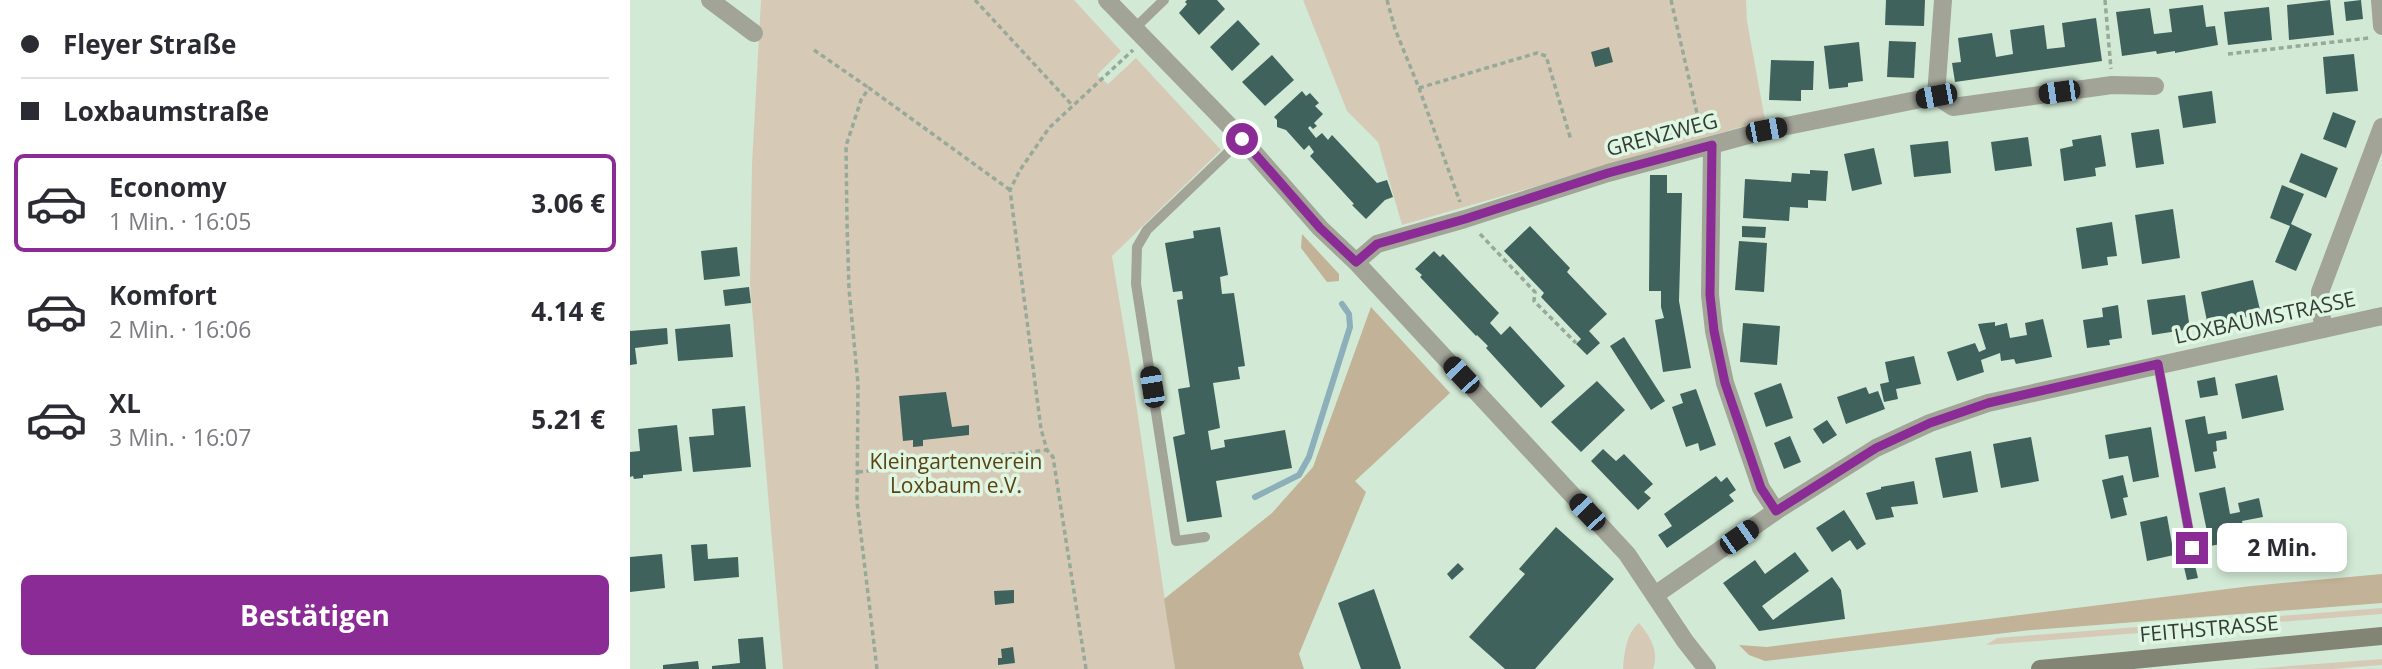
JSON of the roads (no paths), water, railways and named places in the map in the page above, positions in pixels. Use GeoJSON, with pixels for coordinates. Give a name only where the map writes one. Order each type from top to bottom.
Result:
{"type":"FeatureCollection","features":[{"type":"Feature","properties":{"kind":"main road","name":"FEITHSTRASSE"},"geometry":{"type":"LineString","coordinates":[[2040,669],[2382,636]]}},
{"type":"Feature","properties":{"kind":"street"},"geometry":{"type":"LineString","coordinates":[[710,0],[754,33]]}},
{"type":"Feature","properties":{"kind":"street"},"geometry":{"type":"LineString","coordinates":[[1107,0],[1242,139],[1320,228],[1356,262],[1627,554],[1707,669]]}},
{"type":"Feature","properties":{"kind":"street"},"geometry":{"type":"LineString","coordinates":[[1936,96],[1943,0]]}},
{"type":"Feature","properties":{"kind":"street"},"geometry":{"type":"LineString","coordinates":[[2376,32],[2380,0]]}},
{"type":"Feature","properties":{"kind":"street","name":"GRENZWEG"},"geometry":{"type":"LineString","coordinates":[[1356,262],[1377,244],[1608,173],[1766,130],[1936,96],[1953,107],[2112,85],[2155,86]]}},
{"type":"Feature","properties":{"kind":"street"},"geometry":{"type":"LineString","coordinates":[[2324,329],[2320,292],[2382,127]]}},
{"type":"Feature","properties":{"kind":"street"},"geometry":{"type":"LineString","coordinates":[[1709,145],[1710,295],[1714,331],[1725,383],[1761,488],[1776,511]]}},
{"type":"Feature","properties":{"kind":"street","name":"LOXBAUMSTRASSE"},"geometry":{"type":"LineString","coordinates":[[1655,595],[1776,511],[1876,448],[1930,423],[1988,403],[2382,316]]}},
{"type":"Feature","properties":{"kind":"lane"},"geometry":{"type":"LineString","coordinates":[[1140,33],[1164,0]]}},
{"type":"Feature","properties":{"kind":"lane"},"geometry":{"type":"LineString","coordinates":[[1205,537],[1176,541],[1136,284],[1137,247],[1147,230],[1242,139]]}},
{"type":"Feature","properties":{"kind":"lane","name":"LOXBAUMSTRASSE"},"geometry":{"type":"LineString","coordinates":[[2158,364],[2192,548]]}},
{"type":"Feature","properties":{"kind":"waterway"},"geometry":{"type":"LineString","coordinates":[[1255,497],[1299,475],[1309,457],[1350,327],[1349,314],[1342,304]]}},
{"type":"Feature","properties":{"kind":"park label","name":"Kleingartenverein Loxbaum e.V."},"geometry":{"type":"Point","coordinates":[956,474]}}]}
